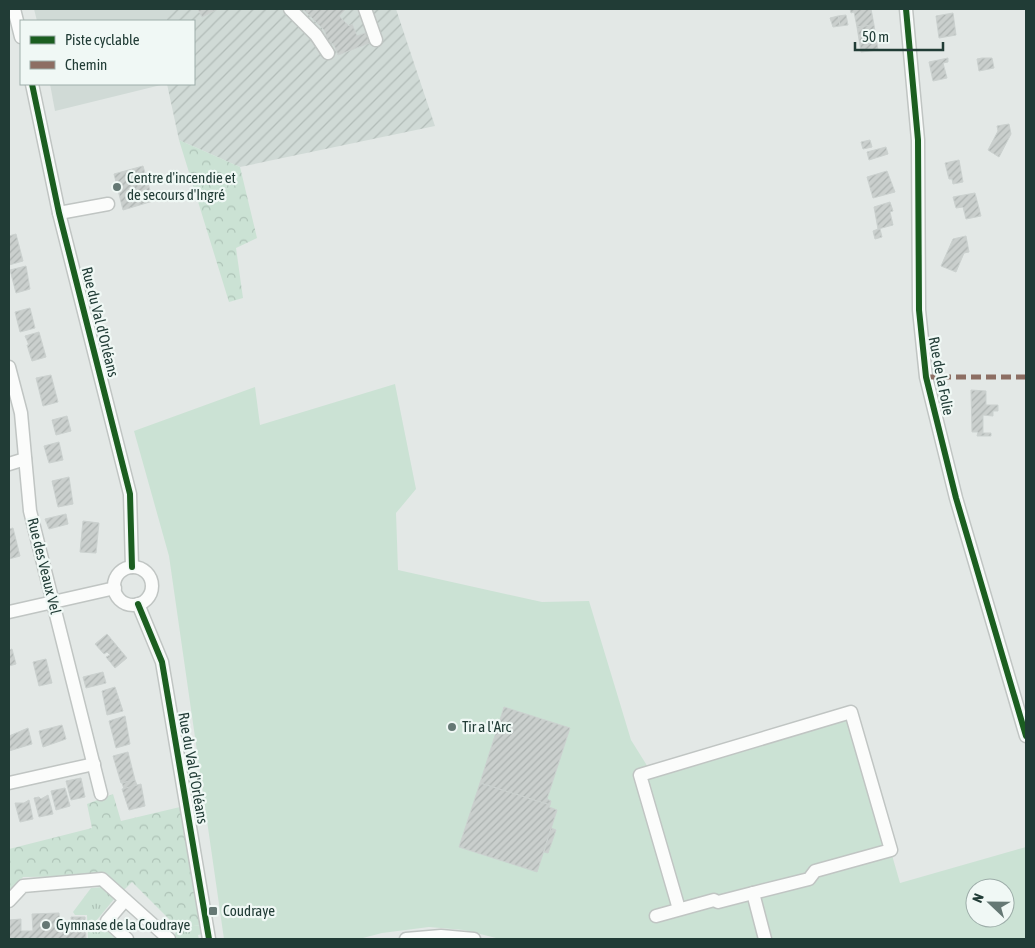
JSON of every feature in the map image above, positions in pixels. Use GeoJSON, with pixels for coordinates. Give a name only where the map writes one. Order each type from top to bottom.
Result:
{"type":"FeatureCollection","features":[{"type":"Feature","properties":{"kind":"street"},"geometry":{"type":"LineString","coordinates":[[14,9],[20,33]]}},
{"type":"Feature","properties":{"kind":"street"},"geometry":{"type":"LineString","coordinates":[[290,9],[316,35],[328,52]]}},
{"type":"Feature","properties":{"kind":"street"},"geometry":{"type":"LineString","coordinates":[[365,9],[376,40]]}},
{"type":"Feature","properties":{"kind":"street","name":"Rue de la Folie"},"geometry":{"type":"LineString","coordinates":[[906,9],[918,140],[920,318],[925,367],[956,498],[1026,736]]}},
{"type":"Feature","properties":{"kind":"street","name":"Rue du Val d'Orléans"},"geometry":{"type":"LineString","coordinates":[[32,85],[59,213],[130,494],[132,567]]}},
{"type":"Feature","properties":{"kind":"street"},"geometry":{"type":"LineString","coordinates":[[59,213],[108,204]]}},
{"type":"Feature","properties":{"kind":"street","name":"Rue des Veaux Vel"},"geometry":{"type":"LineString","coordinates":[[9,367],[21,414],[30,511],[100,794]]}},
{"type":"Feature","properties":{"kind":"street"},"geometry":{"type":"LineString","coordinates":[[9,464],[25,459]]}},
{"type":"Feature","properties":{"kind":"street"},"geometry":{"type":"LineString","coordinates":[[132,567],[144,570],[151,580],[151,592],[148,597],[138,604],[126,603],[116,594],[115,588],[119,574],[132,567]]}},
{"type":"Feature","properties":{"kind":"street"},"geometry":{"type":"LineString","coordinates":[[9,612],[115,588]]}},
{"type":"Feature","properties":{"kind":"street","name":"Rue du Val d'Orléans"},"geometry":{"type":"LineString","coordinates":[[138,604],[162,662],[208,939]]}},
{"type":"Feature","properties":{"kind":"street"},"geometry":{"type":"LineString","coordinates":[[656,916],[809,879],[815,871],[891,850],[851,712],[640,774],[680,909]]}},
{"type":"Feature","properties":{"kind":"street"},"geometry":{"type":"LineString","coordinates":[[9,783],[94,764]]}},
{"type":"Feature","properties":{"kind":"street"},"geometry":{"type":"LineString","coordinates":[[9,901],[23,886],[102,879],[169,939]]}},
{"type":"Feature","properties":{"kind":"street"},"geometry":{"type":"LineString","coordinates":[[753,892],[765,939]]}},
{"type":"Feature","properties":{"kind":"street"},"geometry":{"type":"LineString","coordinates":[[125,900],[107,921],[127,939]]}},
{"type":"Feature","properties":{"kind":"street"},"geometry":{"type":"LineString","coordinates":[[406,939],[441,936],[474,939]]}},
{"type":"Feature","properties":{"kind":"shaded area"},"geometry":{"type":"Polygon","coordinates":[[[34,9],[167,9],[167,20],[37,20],[34,9]]]}},
{"type":"Feature","properties":{"kind":"shaded area"},"geometry":{"type":"Polygon","coordinates":[[[167,9],[396,9],[435,126],[240,167],[179,140],[167,85],[195,85],[195,20],[167,20],[167,9]]]}},
{"type":"Feature","properties":{"kind":"shaded area"},"geometry":{"type":"Polygon","coordinates":[[[50,85],[161,85],[55,111],[50,85]]]}},
{"type":"Feature","properties":{"kind":"green space"},"geometry":{"type":"Polygon","coordinates":[[[179,140],[240,167],[257,238],[236,248],[243,298],[229,302],[179,140]]]}},
{"type":"Feature","properties":{"kind":"green space"},"geometry":{"type":"Polygon","coordinates":[[[395,384],[416,489],[396,513],[398,570],[542,602],[589,601],[631,740],[651,772],[851,712],[900,883],[1026,847],[1026,939],[500,939],[464,930],[429,927],[382,933],[359,939],[224,939],[169,556],[134,431],[255,387],[260,425],[395,384]]]}},
{"type":"Feature","properties":{"kind":"green space"},"geometry":{"type":"Polygon","coordinates":[[[113,794],[121,821],[180,807],[201,925],[178,928],[132,882],[124,890],[104,876],[23,877],[9,892],[9,849],[92,828],[87,804],[113,794]]]}},
{"type":"Feature","properties":{"kind":"green space"},"geometry":{"type":"Polygon","coordinates":[[[103,887],[115,898],[96,921],[116,939],[88,939],[87,915],[75,915],[73,912],[91,888],[103,887]]]}},
{"type":"Feature","properties":{"kind":"green space"},"geometry":{"type":"Polygon","coordinates":[[[201,925],[202,934],[198,935],[199,939],[179,939],[174,936],[178,928],[201,925]]]}},
{"type":"Feature","properties":{"kind":"building"},"geometry":{"type":"Polygon","coordinates":[[[198,9],[218,9],[202,17],[198,9]]]}},
{"type":"Feature","properties":{"kind":"building"},"geometry":{"type":"Polygon","coordinates":[[[303,9],[346,9],[339,16],[349,26],[352,24],[357,36],[368,32],[372,42],[338,55],[334,45],[327,39],[325,31],[303,9]]]}},
{"type":"Feature","properties":{"kind":"building"},"geometry":{"type":"Polygon","coordinates":[[[850,9],[871,9],[874,25],[857,27],[854,12],[851,13],[850,9]]]}},
{"type":"Feature","properties":{"kind":"building"},"geometry":{"type":"Polygon","coordinates":[[[953,13],[956,35],[939,38],[936,16],[953,13]]]}},
{"type":"Feature","properties":{"kind":"building"},"geometry":{"type":"Polygon","coordinates":[[[846,15],[848,25],[840,26],[838,16],[846,15]]]}},
{"type":"Feature","properties":{"kind":"building"},"geometry":{"type":"Polygon","coordinates":[[[838,16],[840,26],[833,27],[830,18],[838,16]]]}},
{"type":"Feature","properties":{"kind":"building"},"geometry":{"type":"Polygon","coordinates":[[[874,25],[878,50],[861,52],[857,27],[874,25]]]}},
{"type":"Feature","properties":{"kind":"building"},"geometry":{"type":"Polygon","coordinates":[[[948,58],[948,62],[943,63],[947,78],[933,81],[929,62],[948,58]]]}},
{"type":"Feature","properties":{"kind":"building"},"geometry":{"type":"Polygon","coordinates":[[[992,58],[994,68],[979,71],[977,59],[992,58]]]}},
{"type":"Feature","properties":{"kind":"building"},"geometry":{"type":"Polygon","coordinates":[[[1009,124],[1011,134],[999,157],[988,150],[998,131],[997,126],[1009,124]]]}},
{"type":"Feature","properties":{"kind":"building"},"geometry":{"type":"Polygon","coordinates":[[[870,140],[872,147],[863,149],[861,142],[870,140]]]}},
{"type":"Feature","properties":{"kind":"building"},"geometry":{"type":"Polygon","coordinates":[[[886,147],[888,154],[869,160],[867,152],[886,147]]]}},
{"type":"Feature","properties":{"kind":"building"},"geometry":{"type":"Polygon","coordinates":[[[959,160],[963,182],[953,184],[952,179],[949,179],[945,163],[959,160]]]}},
{"type":"Feature","properties":{"kind":"building"},"geometry":{"type":"Polygon","coordinates":[[[143,166],[153,201],[123,210],[114,174],[143,166]]]}},
{"type":"Feature","properties":{"kind":"building"},"geometry":{"type":"Polygon","coordinates":[[[887,171],[895,192],[873,198],[867,177],[887,171]]]}},
{"type":"Feature","properties":{"kind":"building"},"geometry":{"type":"Polygon","coordinates":[[[975,193],[981,216],[966,219],[963,207],[956,208],[953,197],[975,193]]]}},
{"type":"Feature","properties":{"kind":"building"},"geometry":{"type":"Polygon","coordinates":[[[890,202],[893,211],[890,212],[893,225],[878,229],[874,207],[890,202]]]}},
{"type":"Feature","properties":{"kind":"building"},"geometry":{"type":"Polygon","coordinates":[[[880,229],[882,237],[875,239],[873,231],[880,229]]]}},
{"type":"Feature","properties":{"kind":"building"},"geometry":{"type":"Polygon","coordinates":[[[16,234],[23,261],[9,265],[9,236],[16,234]]]}},
{"type":"Feature","properties":{"kind":"building"},"geometry":{"type":"Polygon","coordinates":[[[966,236],[969,252],[964,253],[956,272],[941,266],[953,239],[966,236]]]}},
{"type":"Feature","properties":{"kind":"building"},"geometry":{"type":"Polygon","coordinates":[[[26,266],[30,289],[16,293],[10,270],[26,266]]]}},
{"type":"Feature","properties":{"kind":"building"},"geometry":{"type":"Polygon","coordinates":[[[30,308],[35,328],[20,332],[15,312],[30,308]]]}},
{"type":"Feature","properties":{"kind":"building"},"geometry":{"type":"Polygon","coordinates":[[[39,332],[46,357],[32,361],[25,336],[39,332]]]}},
{"type":"Feature","properties":{"kind":"building"},"geometry":{"type":"Polygon","coordinates":[[[51,375],[58,402],[43,406],[36,378],[51,375]]]}},
{"type":"Feature","properties":{"kind":"building"},"geometry":{"type":"Polygon","coordinates":[[[971,390],[986,391],[986,405],[998,405],[998,411],[993,411],[993,416],[983,415],[983,433],[991,433],[991,436],[977,436],[978,432],[972,432],[971,390]]]}},
{"type":"Feature","properties":{"kind":"building"},"geometry":{"type":"Polygon","coordinates":[[[67,416],[71,431],[56,435],[52,420],[67,416]]]}},
{"type":"Feature","properties":{"kind":"building"},"geometry":{"type":"Polygon","coordinates":[[[59,442],[63,460],[49,463],[44,446],[59,442]]]}},
{"type":"Feature","properties":{"kind":"building"},"geometry":{"type":"Polygon","coordinates":[[[69,477],[73,504],[58,507],[52,481],[69,477]]]}},
{"type":"Feature","properties":{"kind":"building"},"geometry":{"type":"Polygon","coordinates":[[[66,514],[68,524],[49,529],[45,519],[66,514]]]}},
{"type":"Feature","properties":{"kind":"building"},"geometry":{"type":"Polygon","coordinates":[[[83,521],[99,523],[96,553],[80,552],[83,521]]]}},
{"type":"Feature","properties":{"kind":"building"},"geometry":{"type":"Polygon","coordinates":[[[13,528],[20,556],[9,559],[9,529],[13,528]]]}},
{"type":"Feature","properties":{"kind":"building"},"geometry":{"type":"Polygon","coordinates":[[[107,634],[127,658],[115,668],[106,657],[110,655],[107,652],[104,654],[95,644],[107,634]]]}},
{"type":"Feature","properties":{"kind":"building"},"geometry":{"type":"Polygon","coordinates":[[[12,649],[16,664],[9,666],[9,650],[12,649]]]}},
{"type":"Feature","properties":{"kind":"building"},"geometry":{"type":"Polygon","coordinates":[[[46,659],[52,683],[39,686],[33,662],[46,659]]]}},
{"type":"Feature","properties":{"kind":"building"},"geometry":{"type":"Polygon","coordinates":[[[103,672],[106,683],[86,688],[83,677],[103,672]]]}},
{"type":"Feature","properties":{"kind":"building"},"geometry":{"type":"Polygon","coordinates":[[[115,687],[123,711],[107,715],[102,691],[115,687]]]}},
{"type":"Feature","properties":{"kind":"building"},"geometry":{"type":"Polygon","coordinates":[[[504,707],[570,728],[547,799],[551,801],[550,805],[480,783],[504,707]]]}},
{"type":"Feature","properties":{"kind":"building"},"geometry":{"type":"Polygon","coordinates":[[[125,716],[130,744],[116,748],[109,721],[125,716]]]}},
{"type":"Feature","properties":{"kind":"building"},"geometry":{"type":"Polygon","coordinates":[[[62,725],[66,739],[43,747],[39,731],[62,725]]]}},
{"type":"Feature","properties":{"kind":"building"},"geometry":{"type":"Polygon","coordinates":[[[28,728],[32,744],[9,751],[9,736],[28,728]]]}},
{"type":"Feature","properties":{"kind":"building"},"geometry":{"type":"Polygon","coordinates":[[[128,752],[135,780],[121,783],[113,756],[128,752]]]}},
{"type":"Feature","properties":{"kind":"building"},"geometry":{"type":"Polygon","coordinates":[[[81,778],[85,797],[71,800],[66,781],[81,778]]]}},
{"type":"Feature","properties":{"kind":"building"},"geometry":{"type":"Polygon","coordinates":[[[135,780],[137,785],[124,789],[122,783],[135,780]]]}},
{"type":"Feature","properties":{"kind":"building"},"geometry":{"type":"Polygon","coordinates":[[[480,783],[550,805],[549,807],[557,810],[537,872],[459,847],[480,783]]]}},
{"type":"Feature","properties":{"kind":"building"},"geometry":{"type":"Polygon","coordinates":[[[141,784],[145,806],[129,810],[122,789],[141,784]]]}},
{"type":"Feature","properties":{"kind":"building"},"geometry":{"type":"Polygon","coordinates":[[[65,788],[70,806],[56,810],[51,791],[65,788]]]}},
{"type":"Feature","properties":{"kind":"building"},"geometry":{"type":"Polygon","coordinates":[[[48,795],[53,814],[39,817],[34,798],[39,797],[41,799],[48,795]]]}},
{"type":"Feature","properties":{"kind":"building"},"geometry":{"type":"Polygon","coordinates":[[[29,800],[33,819],[20,822],[15,803],[24,803],[29,800]]]}},
{"type":"Feature","properties":{"kind":"building"},"geometry":{"type":"Polygon","coordinates":[[[551,828],[556,830],[548,853],[544,852],[551,828]]]}},
{"type":"Feature","properties":{"kind":"building","name":"Gymnase de la Coudraye"},"geometry":{"type":"Polygon","coordinates":[[[59,913],[60,930],[72,929],[71,917],[85,917],[86,939],[9,939],[9,920],[21,919],[21,931],[33,931],[32,914],[59,913]]]}},
{"type":"Feature","properties":{"kind":"marked path"},"geometry":{"type":"LineString","coordinates":[[926,377],[1026,377]]}},
{"type":"Feature","properties":{"kind":"cycle path"},"geometry":{"type":"LineString","coordinates":[[906,9],[918,140],[919,310],[926,377],[956,498],[1026,736]]}},
{"type":"Feature","properties":{"kind":"cycle path"},"geometry":{"type":"LineString","coordinates":[[32,85],[59,213],[130,494],[132,567]]}},
{"type":"Feature","properties":{"kind":"cycle path"},"geometry":{"type":"LineString","coordinates":[[138,604],[162,662],[209,939]]}},
{"type":"Feature","properties":{"kind":"place","name":"Centre d'incendie et de secours d'Ingré"},"geometry":{"type":"Point","coordinates":[117,187]}},
{"type":"Feature","properties":{"kind":"place","name":"Tir a l'Arc"},"geometry":{"type":"Point","coordinates":[452,727]}},
{"type":"Feature","properties":{"kind":"place","name":"Coudraye"},"geometry":{"type":"Point","coordinates":[213,911]}},
{"type":"Feature","properties":{"kind":"place","name":"Gymnase de la Coudraye"},"geometry":{"type":"Point","coordinates":[46,925]}}]}
